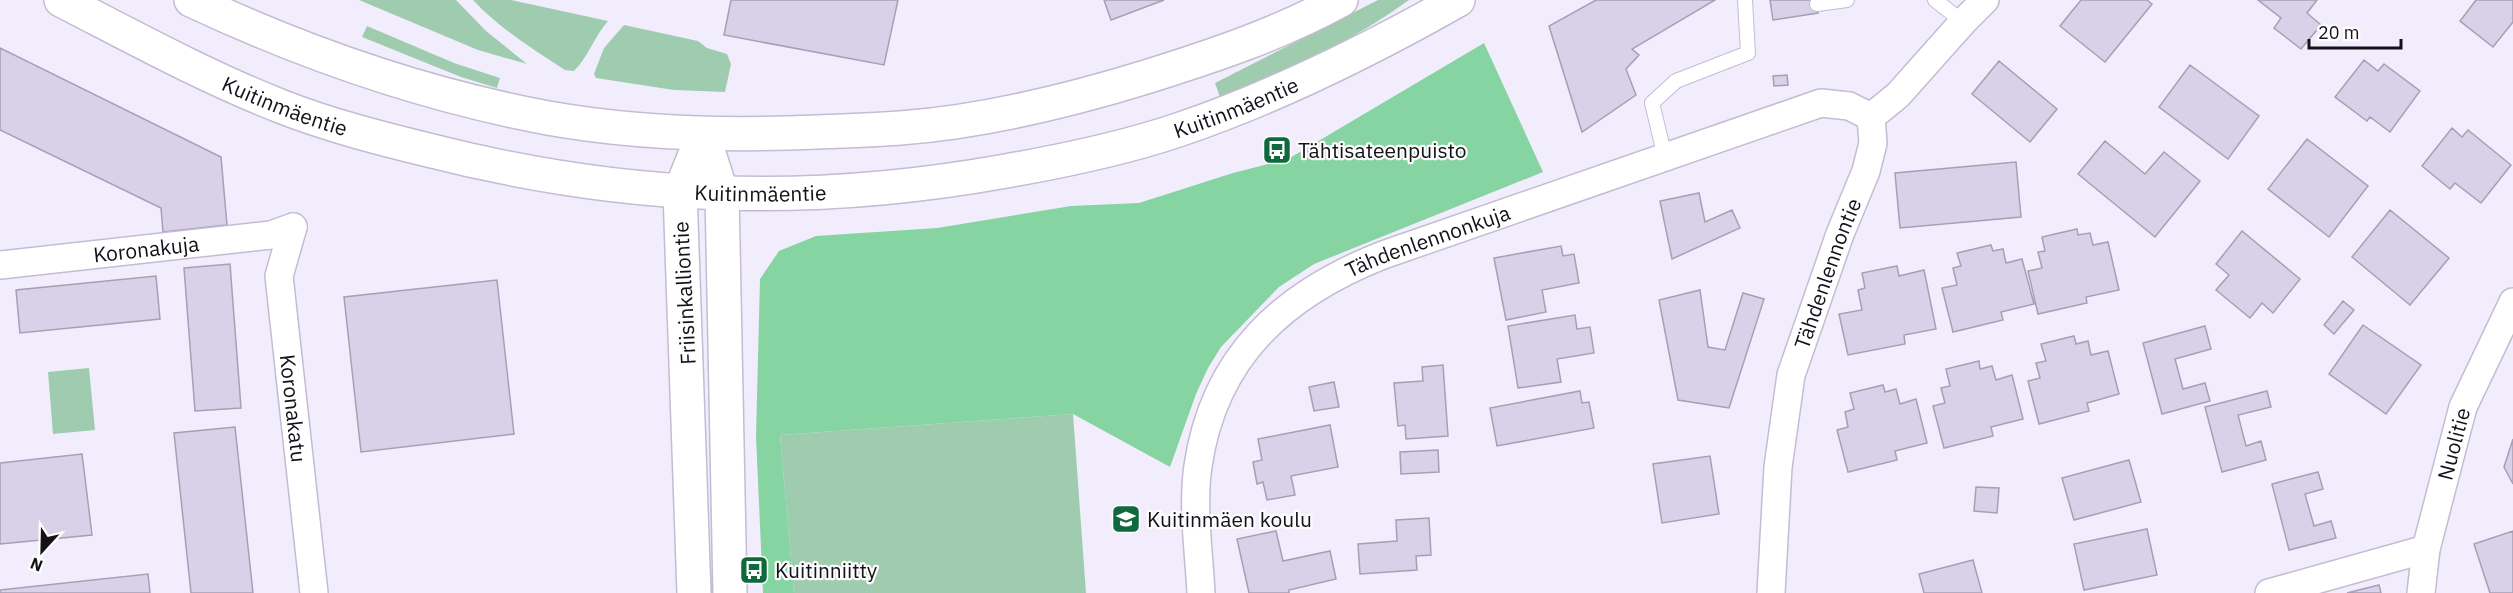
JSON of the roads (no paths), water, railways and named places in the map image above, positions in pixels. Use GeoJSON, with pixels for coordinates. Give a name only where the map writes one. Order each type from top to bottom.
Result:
{"type":"FeatureCollection","features":[{"type":"Feature","properties":{"kind":"main road","name":"Kuitinmäentie"},"geometry":{"type":"LineString","coordinates":[[61,0],[206,74],[282,107],[376,137],[475,162],[548,177],[680,192],[722,194],[798,194],[944,182],[1068,160],[1177,131],[1304,82],[1458,0]]}},
{"type":"Feature","properties":{"kind":"main road"},"geometry":{"type":"LineString","coordinates":[[191,0],[248,27],[314,52],[389,77],[451,94],[548,117],[632,129],[704,135],[903,128],[1019,110],[1114,87],[1230,50],[1341,0]]}},
{"type":"Feature","properties":{"kind":"main road","name":"Friisinkalliontie"},"geometry":{"type":"LineString","coordinates":[[694,593],[680,192],[704,135]]}},
{"type":"Feature","properties":{"kind":"main road","name":"Friisinkalliontie"},"geometry":{"type":"LineString","coordinates":[[704,135],[722,194],[730,593]]}},
{"type":"Feature","properties":{"kind":"street"},"geometry":{"type":"LineString","coordinates":[[1871,117],[1898,95],[1985,0]]}},
{"type":"Feature","properties":{"kind":"street","name":"Tähdenlennonkuja"},"geometry":{"type":"LineString","coordinates":[[1201,593],[1197,507],[1198,467],[1207,423],[1243,351],[1272,319],[1310,290],[1358,265],[1821,103],[1850,106],[1871,117]]}},
{"type":"Feature","properties":{"kind":"street","name":"Tähdenlennontie"},"geometry":{"type":"LineString","coordinates":[[1771,593],[1778,467],[1791,375],[1840,234],[1866,171],[1873,143],[1871,117]]}},
{"type":"Feature","properties":{"kind":"street","name":"Koronakuja"},"geometry":{"type":"LineString","coordinates":[[0,265],[270,235],[292,227]]}},
{"type":"Feature","properties":{"kind":"street","name":"Koronakatu"},"geometry":{"type":"LineString","coordinates":[[292,227],[279,276],[314,593]]}},
{"type":"Feature","properties":{"kind":"street","name":"Nuolitie"},"geometry":{"type":"LineString","coordinates":[[2421,593],[2426,549],[2463,407],[2513,302]]}},
{"type":"Feature","properties":{"kind":"street"},"geometry":{"type":"LineString","coordinates":[[2269,593],[2426,549]]}},
{"type":"Feature","properties":{"kind":"lane"},"geometry":{"type":"LineString","coordinates":[[1665,157],[1652,104],[1676,81],[1748,53],[1745,0]]}},
{"type":"Feature","properties":{"kind":"lane"},"geometry":{"type":"LineString","coordinates":[[1817,4],[1847,0]]}},
{"type":"Feature","properties":{"kind":"lane"},"geometry":{"type":"LineString","coordinates":[[1935,0],[1963,22]]}},
{"type":"Feature","properties":{"kind":"place","name":"Tähtisateenpuisto"},"geometry":{"type":"Point","coordinates":[1277,150]}},
{"type":"Feature","properties":{"kind":"place","name":"Kuitinmäen koulu"},"geometry":{"type":"Point","coordinates":[1126,519]}},
{"type":"Feature","properties":{"kind":"place","name":"Kuitinniitty"},"geometry":{"type":"Point","coordinates":[754,570]}}]}
